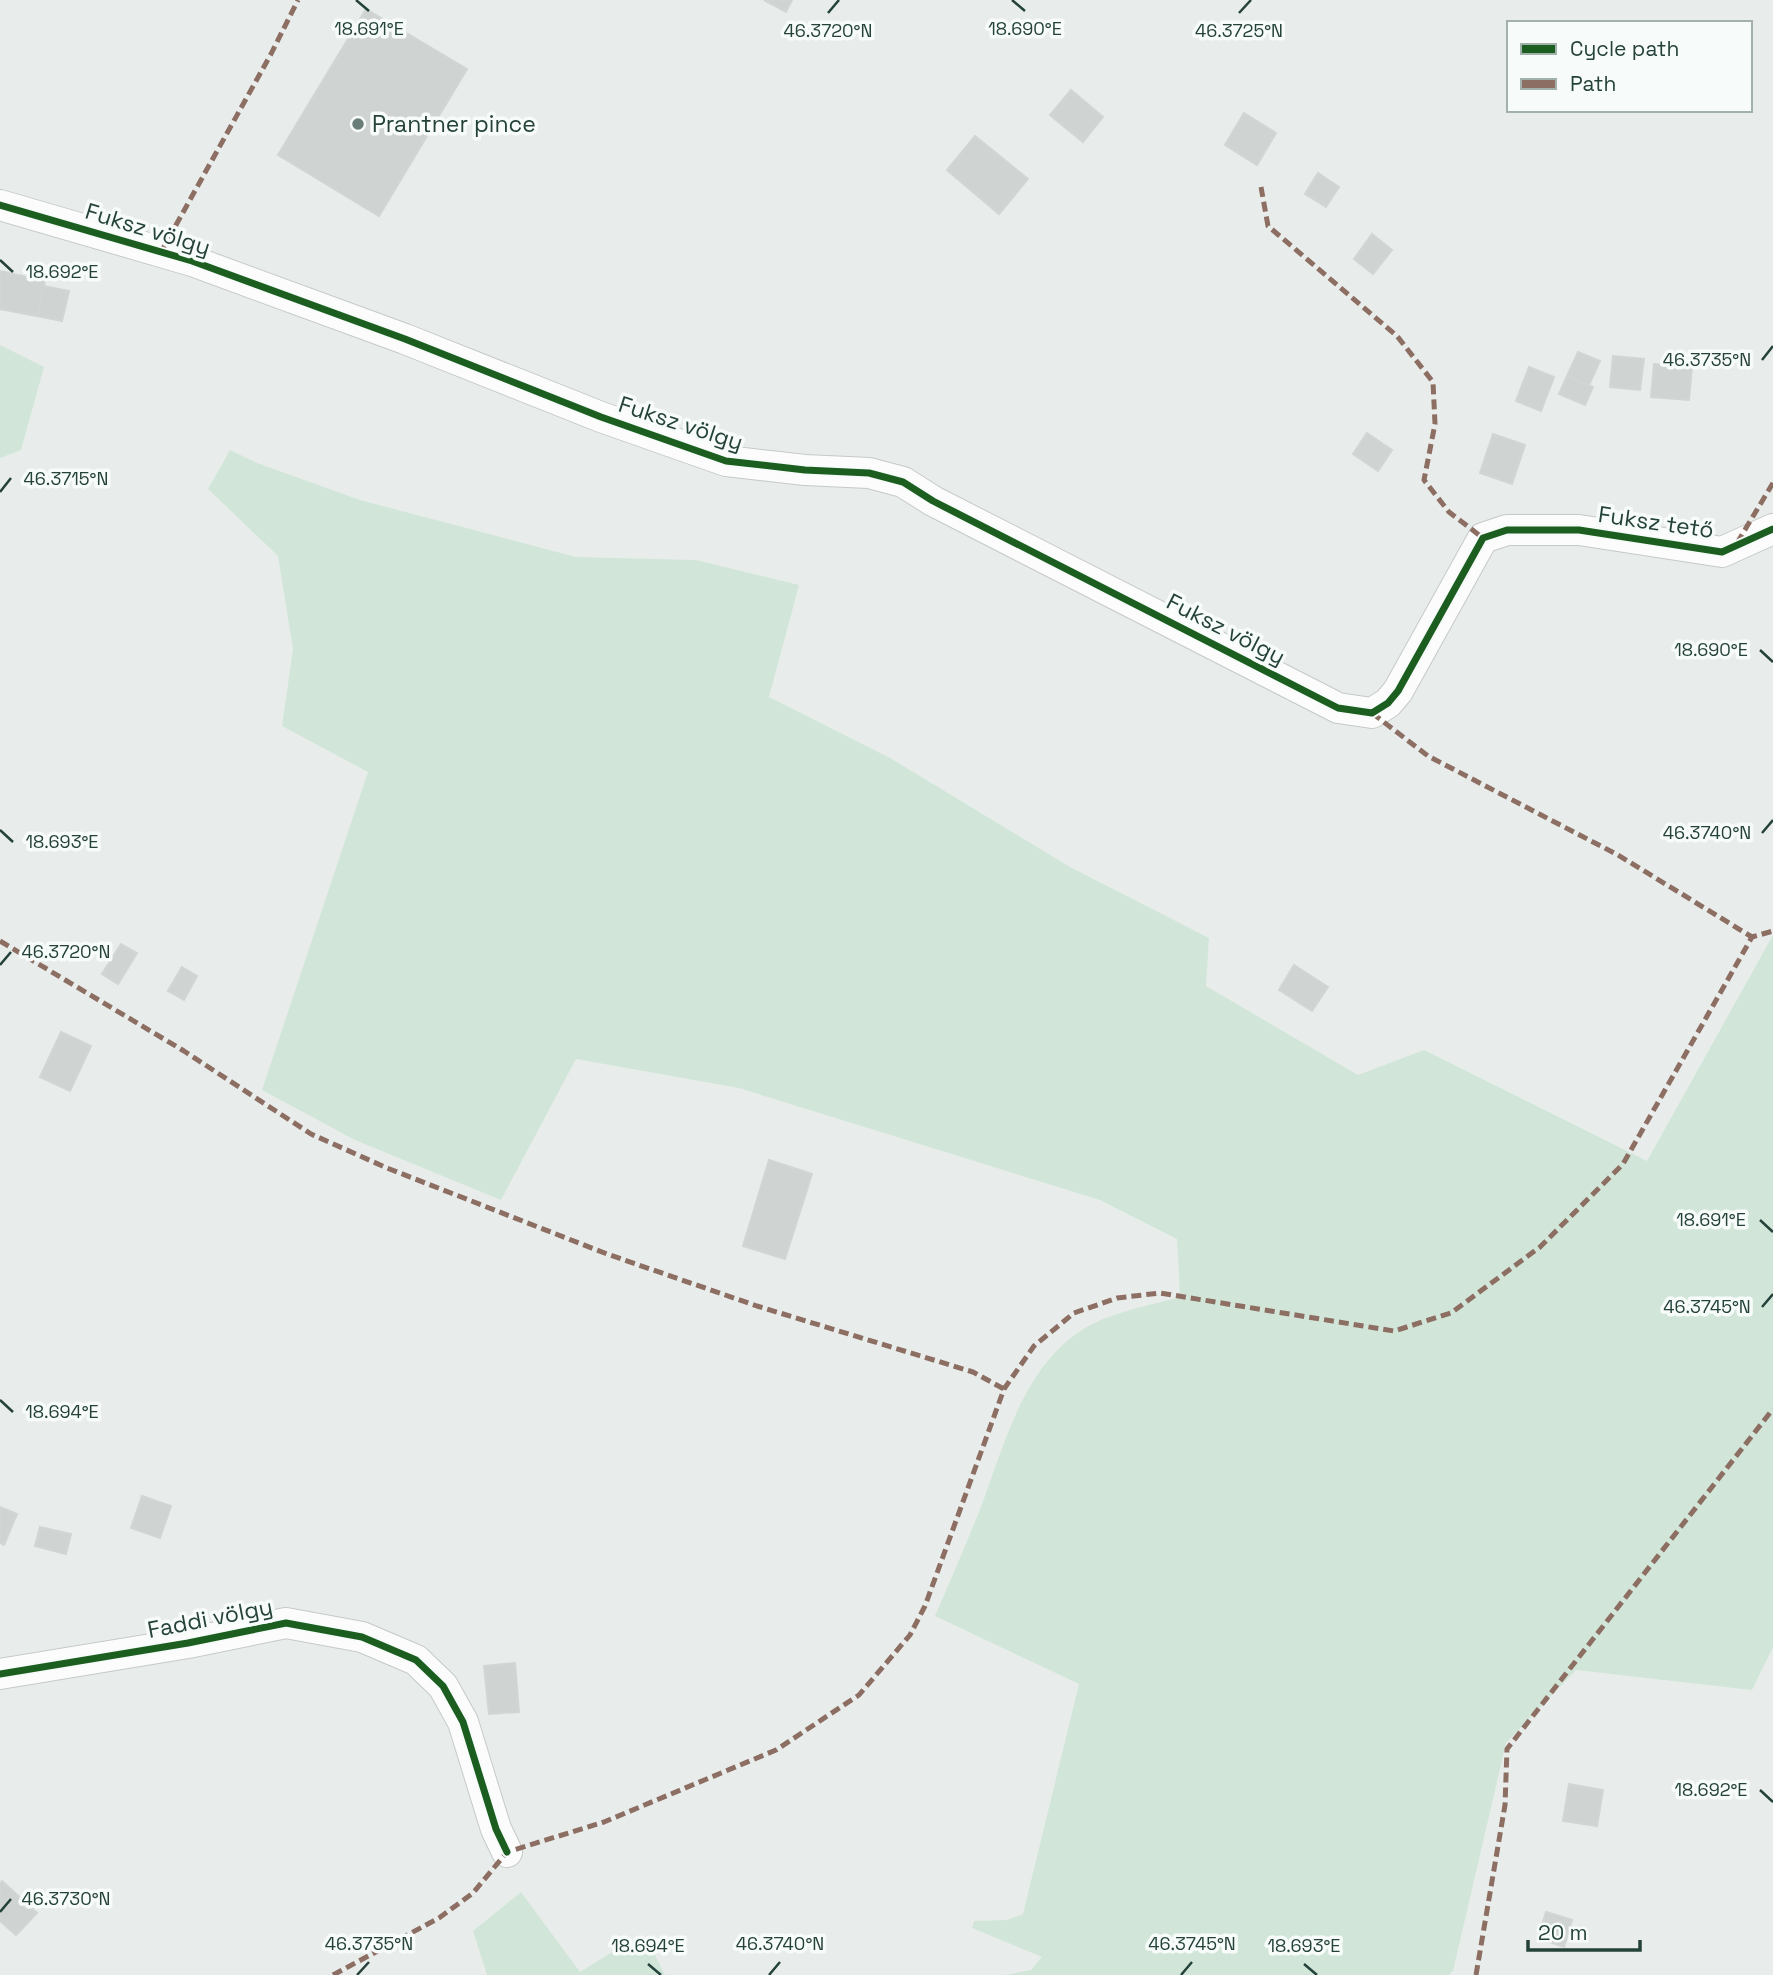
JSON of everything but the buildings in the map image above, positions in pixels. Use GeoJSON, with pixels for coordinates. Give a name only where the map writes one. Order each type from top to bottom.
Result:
{"type":"FeatureCollection","features":[{"type":"Feature","properties":{"kind":"street","name":"Fuksz völgy"},"geometry":{"type":"LineString","coordinates":[[0,205],[192,261],[405,339],[601,417],[726,461],[805,470],[869,473],[903,482],[933,501],[1338,708],[1372,713]]}},
{"type":"Feature","properties":{"kind":"street","name":"Fuksz tető"},"geometry":{"type":"LineString","coordinates":[[1372,713],[1398,691],[1483,538],[1507,530],[1578,530],[1722,552],[1773,529]]}},
{"type":"Feature","properties":{"kind":"street","name":"Faddi völgy"},"geometry":{"type":"LineString","coordinates":[[0,1674],[188,1643],[286,1623],[362,1637],[416,1660],[443,1686],[463,1722],[495,1829],[507,1852]]}},
{"type":"Feature","properties":{"kind":"green space"},"geometry":{"type":"Polygon","coordinates":[[[0,345],[44,367],[21,450],[0,458],[0,345]]]}},
{"type":"Feature","properties":{"kind":"green space"},"geometry":{"type":"Polygon","coordinates":[[[230,450],[257,463],[360,500],[576,557],[696,560],[799,585],[769,697],[890,758],[1070,867],[1209,938],[1206,986],[1358,1075],[1424,1050],[1647,1161],[1773,935],[1773,1647],[1752,1690],[1576,1670],[1506,1743],[1453,1971],[1449,1975],[1006,1975],[1031,1970],[1042,1957],[972,1928],[974,1921],[1007,1920],[1023,1914],[1079,1684],[935,1616],[979,1512],[1016,1413],[1042,1368],[1059,1348],[1090,1325],[1180,1297],[1177,1239],[1100,1200],[739,1088],[576,1059],[501,1200],[355,1140],[262,1090],[368,772],[282,726],[293,649],[278,556],[208,489],[230,450]]]}},
{"type":"Feature","properties":{"kind":"green space"},"geometry":{"type":"Polygon","coordinates":[[[521,1892],[580,1972],[635,1938],[655,1955],[665,1975],[487,1975],[473,1931],[521,1892]]]}},
{"type":"Feature","properties":{"kind":"marked path"},"geometry":{"type":"LineString","coordinates":[[161,252],[298,0]]}},
{"type":"Feature","properties":{"kind":"marked path"},"geometry":{"type":"LineString","coordinates":[[1261,187],[1268,226],[1397,336],[1433,382],[1435,424],[1424,480],[1449,512],[1483,538]]}},
{"type":"Feature","properties":{"kind":"marked path"},"geometry":{"type":"LineString","coordinates":[[1737,543],[1773,483]]}},
{"type":"Feature","properties":{"kind":"marked path"},"geometry":{"type":"LineString","coordinates":[[1372,713],[1428,756],[1618,855],[1752,937]]}},
{"type":"Feature","properties":{"kind":"marked path"},"geometry":{"type":"LineString","coordinates":[[333,1975],[439,1918],[473,1893],[507,1852],[604,1822],[776,1750],[859,1695],[910,1635],[925,1606],[1004,1389],[1034,1346],[1074,1313],[1117,1298],[1160,1293],[1394,1331],[1451,1313],[1540,1247],[1623,1164],[1752,937],[1773,931]]}},
{"type":"Feature","properties":{"kind":"marked path"},"geometry":{"type":"LineString","coordinates":[[0,941],[184,1051],[311,1134],[387,1168],[607,1254],[757,1306],[973,1372],[1004,1389]]}},
{"type":"Feature","properties":{"kind":"marked path"},"geometry":{"type":"LineString","coordinates":[[1476,1975],[1505,1805],[1507,1749],[1773,1409]]}},
{"type":"Feature","properties":{"kind":"cycle path"},"geometry":{"type":"LineString","coordinates":[[0,205],[192,261],[405,339],[601,417],[726,461],[805,470],[869,473],[903,482],[933,501],[1338,708],[1372,713],[1388,703],[1398,691],[1483,538],[1507,530],[1579,530],[1722,552],[1773,529]]}},
{"type":"Feature","properties":{"kind":"cycle path"},"geometry":{"type":"LineString","coordinates":[[0,1674],[188,1643],[286,1623],[362,1637],[416,1660],[443,1686],[463,1722],[496,1829],[507,1852]]}},
{"type":"Feature","properties":{"kind":"place","name":"Prantner pince"},"geometry":{"type":"Point","coordinates":[358,124]}}]}
